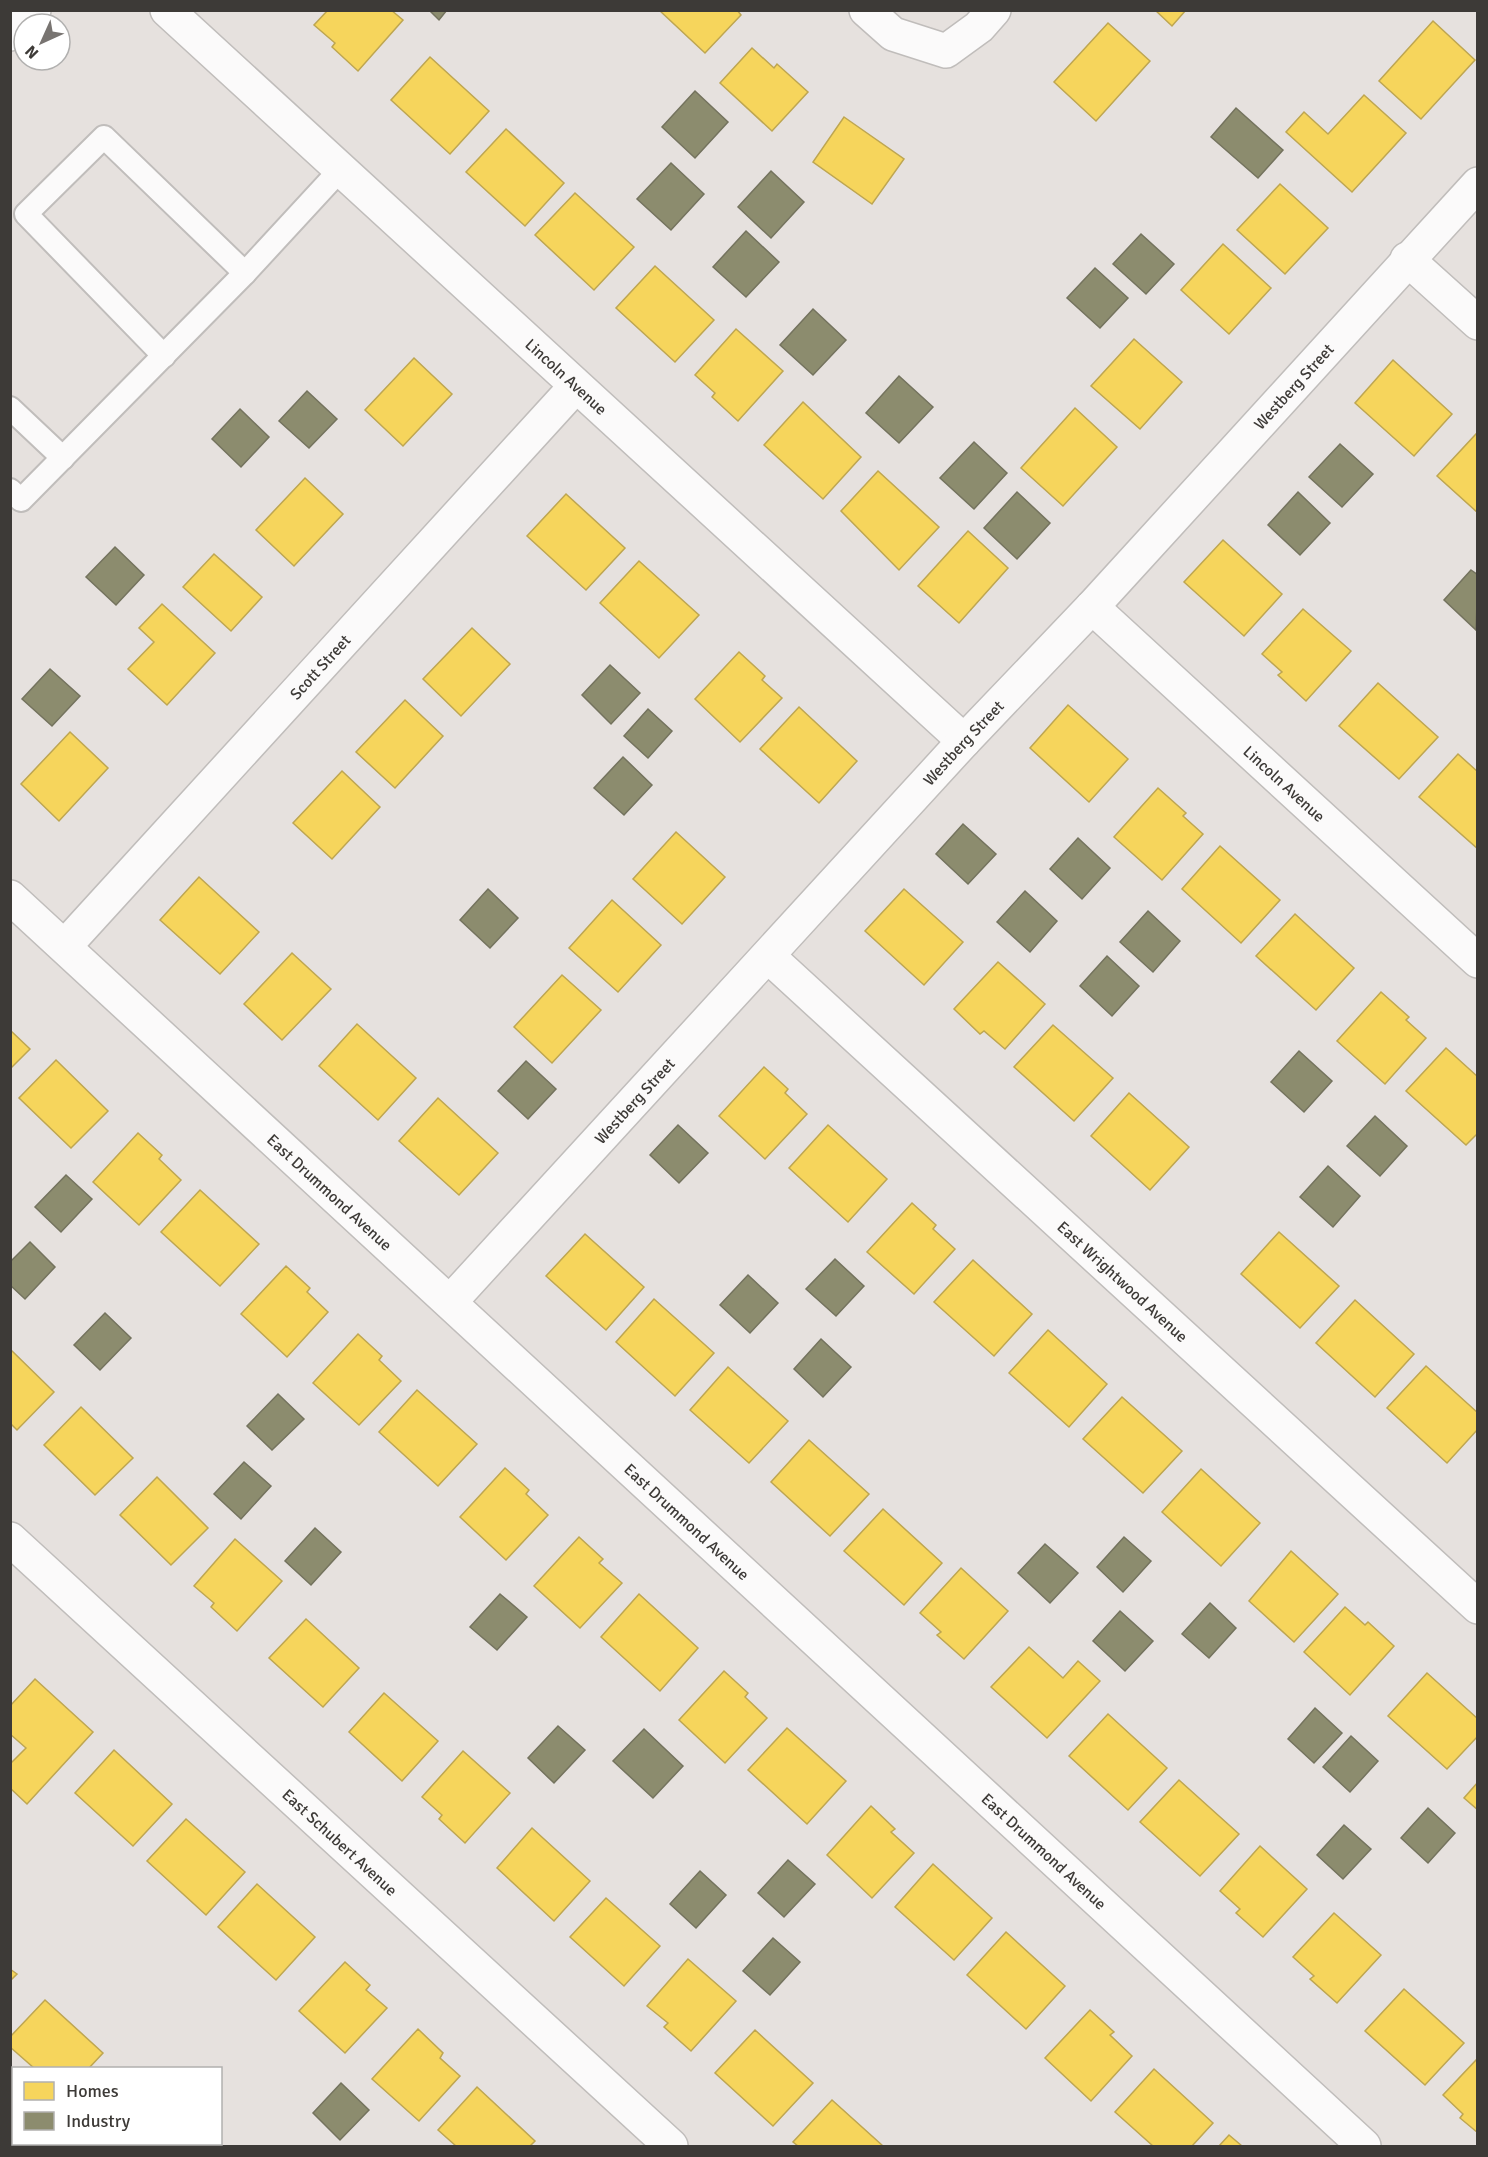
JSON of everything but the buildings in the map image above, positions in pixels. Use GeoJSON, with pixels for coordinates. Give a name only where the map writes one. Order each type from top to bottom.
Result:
{"type":"FeatureCollection","features":[{"type":"Feature","properties":{"kind":"street"},"geometry":{"type":"LineString","coordinates":[[10,34],[34,10]]}},
{"type":"Feature","properties":{"kind":"street","name":"Lincoln Avenue"},"geometry":{"type":"LineString","coordinates":[[167,10],[575,387],[964,741]]}},
{"type":"Feature","properties":{"kind":"street"},"geometry":{"type":"LineString","coordinates":[[866,10],[892,34],[946,51],[979,27],[994,10]]}},
{"type":"Feature","properties":{"kind":"street","name":"Westberg Street"},"geometry":{"type":"LineString","coordinates":[[450,1302],[769,957],[964,741],[1092,607],[1407,259],[1478,184]]}},
{"type":"Feature","properties":{"kind":"street"},"geometry":{"type":"LineString","coordinates":[[1407,259],[1478,323]]}},
{"type":"Feature","properties":{"kind":"street","name":"Scott Street"},"geometry":{"type":"LineString","coordinates":[[64,946],[575,387]]}},
{"type":"Feature","properties":{"kind":"street","name":"Lincoln Avenue"},"geometry":{"type":"LineString","coordinates":[[1092,607],[1478,961]]}},
{"type":"Feature","properties":{"kind":"street","name":"East Drummond Avenue"},"geometry":{"type":"LineString","coordinates":[[10,897],[1364,2146]]}},
{"type":"Feature","properties":{"kind":"street","name":"East Wrightwood Avenue"},"geometry":{"type":"LineString","coordinates":[[769,957],[1478,1607]]}},
{"type":"Feature","properties":{"kind":"street","name":"East Schubert Avenue"},"geometry":{"type":"LineString","coordinates":[[10,1539],[671,2146]]}},
{"type":"Feature","properties":{"kind":"lane"},"geometry":{"type":"LineString","coordinates":[[164,356],[26,214],[104,137],[245,273]]}},
{"type":"Feature","properties":{"kind":"lane"},"geometry":{"type":"LineString","coordinates":[[10,490],[21,500],[245,273],[340,170]]}},
{"type":"Feature","properties":{"kind":"lane"},"geometry":{"type":"LineString","coordinates":[[10,408],[63,458]]}}]}
